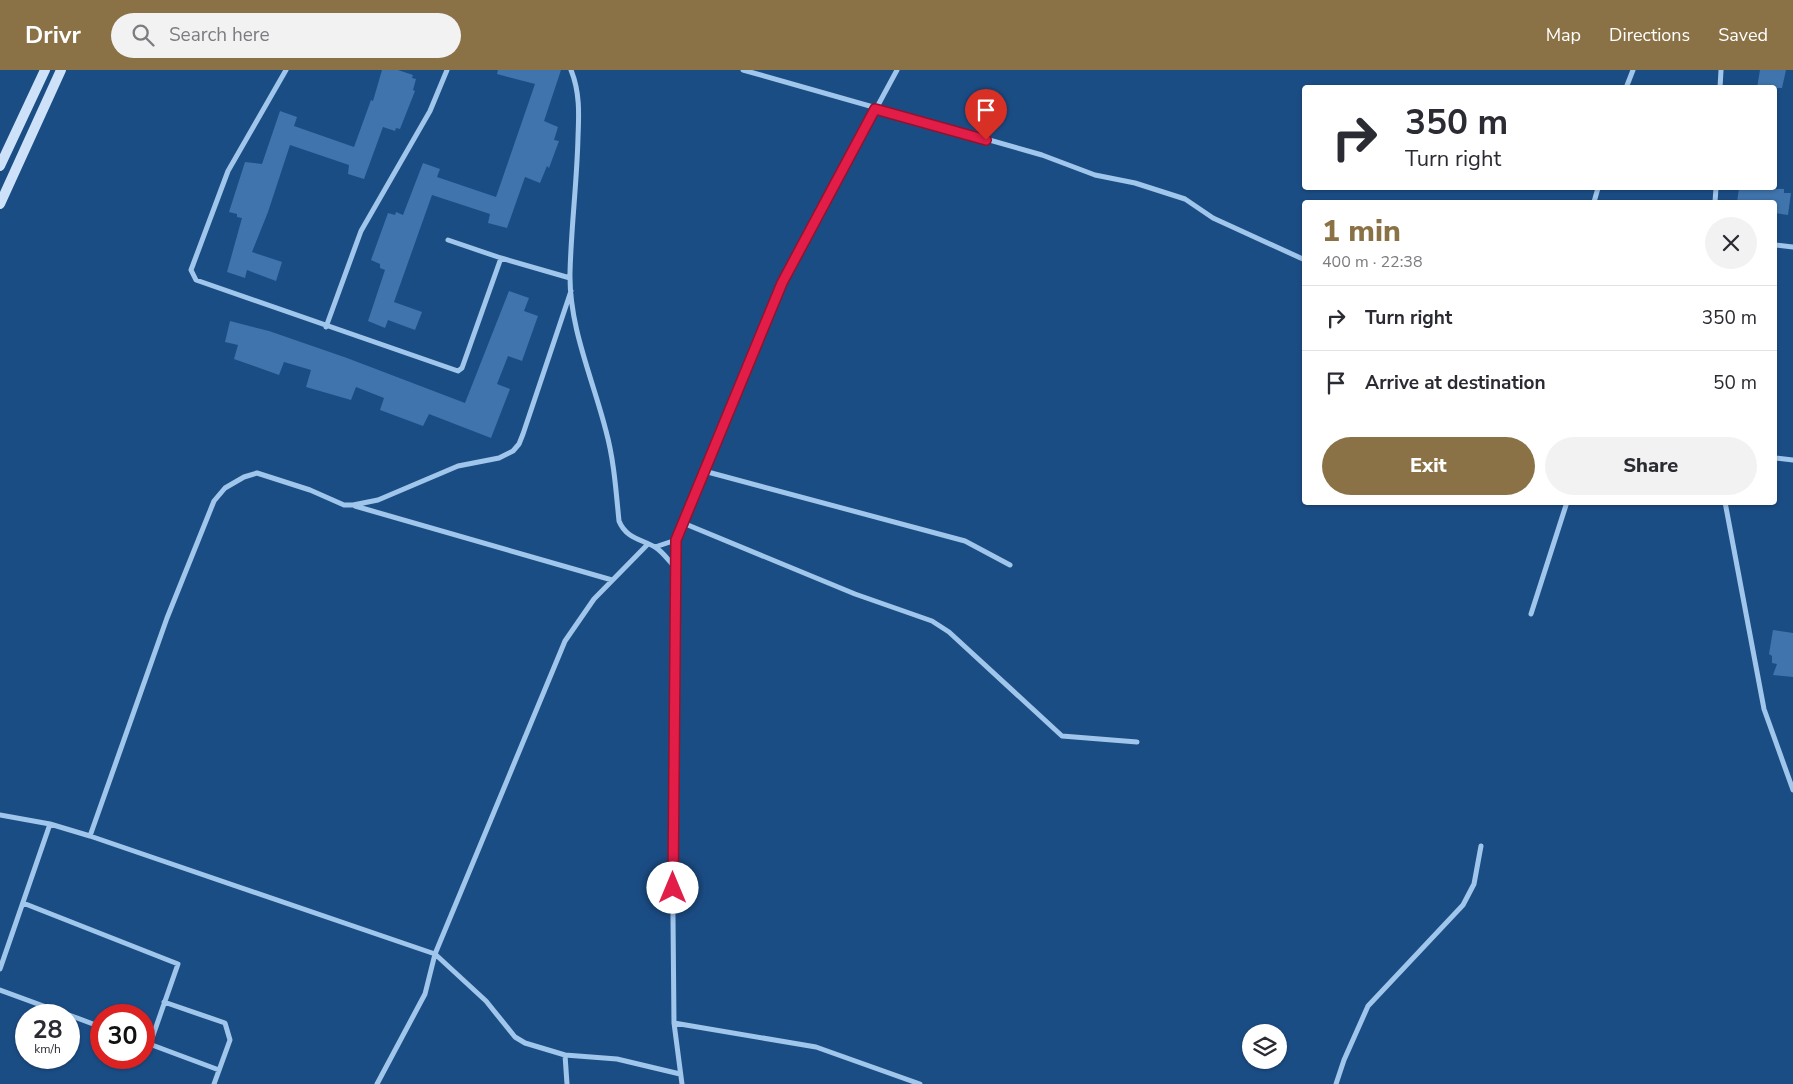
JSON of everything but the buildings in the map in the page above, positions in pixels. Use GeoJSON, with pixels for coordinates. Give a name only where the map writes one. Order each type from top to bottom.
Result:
{"type":"FeatureCollection","features":[{"type":"Feature","properties":{"kind":"main road"},"geometry":{"type":"LineString","coordinates":[[0,166],[45,70]]}},
{"type":"Feature","properties":{"kind":"main road"},"geometry":{"type":"LineString","coordinates":[[0,204],[3,190],[61,70]]}},
{"type":"Feature","properties":{"kind":"street"},"geometry":{"type":"LineString","coordinates":[[286,70],[228,171],[191,270],[196,280],[326,327],[458,371],[462,368],[501,258]]}},
{"type":"Feature","properties":{"kind":"street"},"geometry":{"type":"LineString","coordinates":[[326,327],[361,231],[430,111],[447,70]]}},
{"type":"Feature","properties":{"kind":"street"},"geometry":{"type":"LineString","coordinates":[[571,70],[579,104],[577,180],[570,278],[580,345],[611,449],[619,521],[628,535],[655,547],[675,567]]}},
{"type":"Feature","properties":{"kind":"street"},"geometry":{"type":"LineString","coordinates":[[743,70],[1042,155],[1095,174],[1134,183],[1185,199],[1213,218],[1302,259]]}},
{"type":"Feature","properties":{"kind":"street"},"geometry":{"type":"LineString","coordinates":[[682,1084],[674,1023],[672,811],[676,540],[782,283],[897,70]]}},
{"type":"Feature","properties":{"kind":"street"},"geometry":{"type":"LineString","coordinates":[[1627,85],[1633,70]]}},
{"type":"Feature","properties":{"kind":"street"},"geometry":{"type":"LineString","coordinates":[[1720,70],[1720,85]]}},
{"type":"Feature","properties":{"kind":"street"},"geometry":{"type":"LineString","coordinates":[[448,240],[570,278]]}},
{"type":"Feature","properties":{"kind":"street"},"geometry":{"type":"LineString","coordinates":[[1777,245],[1793,247]]}},
{"type":"Feature","properties":{"kind":"street"},"geometry":{"type":"LineString","coordinates":[[90,836],[167,618],[218,495],[244,477],[257,474],[310,490],[344,505],[353,505],[378,500],[458,466],[499,458],[513,450],[523,434],[571,291]]}},
{"type":"Feature","properties":{"kind":"street"},"geometry":{"type":"LineString","coordinates":[[1777,458],[1793,460]]}},
{"type":"Feature","properties":{"kind":"street"},"geometry":{"type":"LineString","coordinates":[[704,471],[965,541],[1010,565]]}},
{"type":"Feature","properties":{"kind":"street"},"geometry":{"type":"LineString","coordinates":[[353,505],[612,580]]}},
{"type":"Feature","properties":{"kind":"street"},"geometry":{"type":"LineString","coordinates":[[1531,614],[1566,505]]}},
{"type":"Feature","properties":{"kind":"street"},"geometry":{"type":"LineString","coordinates":[[1726,505],[1764,709],[1793,790]]}},
{"type":"Feature","properties":{"kind":"street"},"geometry":{"type":"LineString","coordinates":[[683,523],[855,594],[932,621],[949,632],[1062,736],[1137,742]]}},
{"type":"Feature","properties":{"kind":"street"},"geometry":{"type":"LineString","coordinates":[[655,547],[676,540]]}},
{"type":"Feature","properties":{"kind":"street"},"geometry":{"type":"LineString","coordinates":[[377,1084],[426,994],[435,954],[565,641],[594,599],[648,544]]}},
{"type":"Feature","properties":{"kind":"street"},"geometry":{"type":"LineString","coordinates":[[0,815],[50,824],[90,836],[435,954],[486,1001],[515,1037],[526,1043],[565,1055],[618,1059],[680,1074]]}},
{"type":"Feature","properties":{"kind":"street"},"geometry":{"type":"LineString","coordinates":[[0,969],[50,824]]}},
{"type":"Feature","properties":{"kind":"street"},"geometry":{"type":"LineString","coordinates":[[1336,1084],[1357,1028],[1368,1006],[1471,894],[1481,846]]}},
{"type":"Feature","properties":{"kind":"street"},"geometry":{"type":"LineString","coordinates":[[23,903],[178,964],[155,1024]]}},
{"type":"Feature","properties":{"kind":"street"},"geometry":{"type":"LineString","coordinates":[[0,990],[39,1004]]}},
{"type":"Feature","properties":{"kind":"street"},"geometry":{"type":"LineString","coordinates":[[164,1002],[226,1023],[230,1040],[214,1084]]}},
{"type":"Feature","properties":{"kind":"street"},"geometry":{"type":"LineString","coordinates":[[674,1023],[816,1047],[920,1084]]}},
{"type":"Feature","properties":{"kind":"street"},"geometry":{"type":"LineString","coordinates":[[155,1046],[219,1070]]}},
{"type":"Feature","properties":{"kind":"street"},"geometry":{"type":"LineString","coordinates":[[565,1055],[567,1084]]}},
{"type":"Feature","properties":{"kind":"route"},"geometry":{"type":"LineString","coordinates":[[673,888],[672,811],[676,540],[782,283],[875,109],[986,140]]}}]}
